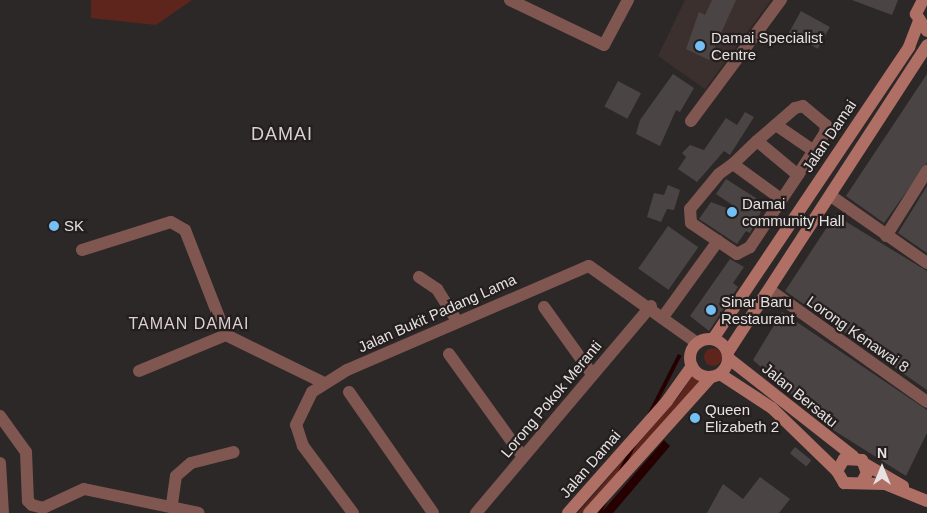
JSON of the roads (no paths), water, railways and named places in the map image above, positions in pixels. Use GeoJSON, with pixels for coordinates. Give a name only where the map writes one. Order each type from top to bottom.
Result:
{"type":"FeatureCollection","features":[{"type":"Feature","properties":{"kind":"main road"},"geometry":{"type":"LineString","coordinates":[[919,2],[922,27]]}},
{"type":"Feature","properties":{"kind":"main road","name":"Jalan Damai"},"geometry":{"type":"LineString","coordinates":[[713,339],[922,27]]}},
{"type":"Feature","properties":{"kind":"main road"},"geometry":{"type":"LineString","coordinates":[[589,513],[715,375],[771,291],[927,45]]}},
{"type":"Feature","properties":{"kind":"main road"},"geometry":{"type":"LineString","coordinates":[[715,375],[692,366],[690,353],[697,342],[713,339],[728,355]]}},
{"type":"Feature","properties":{"kind":"main road","name":"Jalan Bersatu"},"geometry":{"type":"LineString","coordinates":[[728,355],[853,456]]}},
{"type":"Feature","properties":{"kind":"main road","name":"Jalan Damai"},"geometry":{"type":"LineString","coordinates":[[568,513],[667,401],[692,366]]}},
{"type":"Feature","properties":{"kind":"main road","name":"Jalan Bersatu"},"geometry":{"type":"LineString","coordinates":[[715,375],[772,408],[837,471]]}},
{"type":"Feature","properties":{"kind":"main road"},"geometry":{"type":"LineString","coordinates":[[910,493],[862,482],[849,485],[837,471],[844,459],[853,456],[910,493],[927,501]]}},
{"type":"Feature","properties":{"kind":"main road"},"geometry":{"type":"LineString","coordinates":[[862,482],[865,464]]}},
{"type":"Feature","properties":{"kind":"street"},"geometry":{"type":"LineString","coordinates":[[510,0],[604,45],[628,0]]}},
{"type":"Feature","properties":{"kind":"street"},"geometry":{"type":"LineString","coordinates":[[691,121],[781,0]]}},
{"type":"Feature","properties":{"kind":"street"},"geometry":{"type":"LineString","coordinates":[[803,106],[826,125],[814,151],[798,175],[744,253],[738,254],[691,223],[690,210],[733,164],[776,125],[803,106]]}},
{"type":"Feature","properties":{"kind":"street"},"geometry":{"type":"LineString","coordinates":[[776,125],[814,151]]}},
{"type":"Feature","properties":{"kind":"street"},"geometry":{"type":"LineString","coordinates":[[757,141],[798,175]]}},
{"type":"Feature","properties":{"kind":"street"},"geometry":{"type":"LineString","coordinates":[[733,164],[781,199]]}},
{"type":"Feature","properties":{"kind":"street"},"geometry":{"type":"LineString","coordinates":[[886,236],[927,171]]}},
{"type":"Feature","properties":{"kind":"street"},"geometry":{"type":"LineString","coordinates":[[831,196],[927,263]]}},
{"type":"Feature","properties":{"kind":"street"},"geometry":{"type":"LineString","coordinates":[[82,250],[171,222],[185,230],[226,335],[324,382]]}},
{"type":"Feature","properties":{"kind":"street"},"geometry":{"type":"LineString","coordinates":[[663,316],[718,241]]}},
{"type":"Feature","properties":{"kind":"street","name":"Jalan Bukit Padang Lama"},"geometry":{"type":"LineString","coordinates":[[353,513],[331,488],[297,436],[298,416],[324,382],[589,266],[651,306],[697,342]]}},
{"type":"Feature","properties":{"kind":"street"},"geometry":{"type":"LineString","coordinates":[[419,277],[437,289],[458,322]]}},
{"type":"Feature","properties":{"kind":"street","name":"Lorong Kenawai 8"},"geometry":{"type":"LineString","coordinates":[[771,291],[927,402]]}},
{"type":"Feature","properties":{"kind":"street","name":"Lorong Pokok Meranti"},"geometry":{"type":"LineString","coordinates":[[476,513],[651,306]]}},
{"type":"Feature","properties":{"kind":"street"},"geometry":{"type":"LineString","coordinates":[[544,307],[592,374]]}},
{"type":"Feature","properties":{"kind":"street"},"geometry":{"type":"LineString","coordinates":[[139,371],[226,335]]}},
{"type":"Feature","properties":{"kind":"street"},"geometry":{"type":"LineString","coordinates":[[449,354],[523,457]]}},
{"type":"Feature","properties":{"kind":"street"},"geometry":{"type":"LineString","coordinates":[[349,392],[433,513]]}},
{"type":"Feature","properties":{"kind":"street"},"geometry":{"type":"LineString","coordinates":[[0,416],[26,452],[28,501],[32,505],[43,508],[84,488],[104,490],[127,501],[172,504],[199,513]]}},
{"type":"Feature","properties":{"kind":"street"},"geometry":{"type":"LineString","coordinates":[[172,504],[176,476],[191,463],[234,452]]}},
{"type":"Feature","properties":{"kind":"street"},"geometry":{"type":"LineString","coordinates":[[0,463],[2,513]]}},
{"type":"Feature","properties":{"kind":"place","name":"Damai Specialist Centre"},"geometry":{"type":"Point","coordinates":[700,46]}},
{"type":"Feature","properties":{"kind":"place","name":"Damai community Hall"},"geometry":{"type":"Point","coordinates":[732,212]}},
{"type":"Feature","properties":{"kind":"place","name":"SK"},"geometry":{"type":"Point","coordinates":[54,226]}},
{"type":"Feature","properties":{"kind":"place","name":"Sinar Baru Restaurant"},"geometry":{"type":"Point","coordinates":[711,310]}},
{"type":"Feature","properties":{"kind":"place","name":"Queen Elizabeth 2"},"geometry":{"type":"Point","coordinates":[695,418]}},
{"type":"Feature","properties":{"kind":"district","name":"DAMAI"},"geometry":{"type":"Point","coordinates":[282,134]}},
{"type":"Feature","properties":{"kind":"district","name":"TAMAN DAMAI"},"geometry":{"type":"Point","coordinates":[189,324]}}]}
